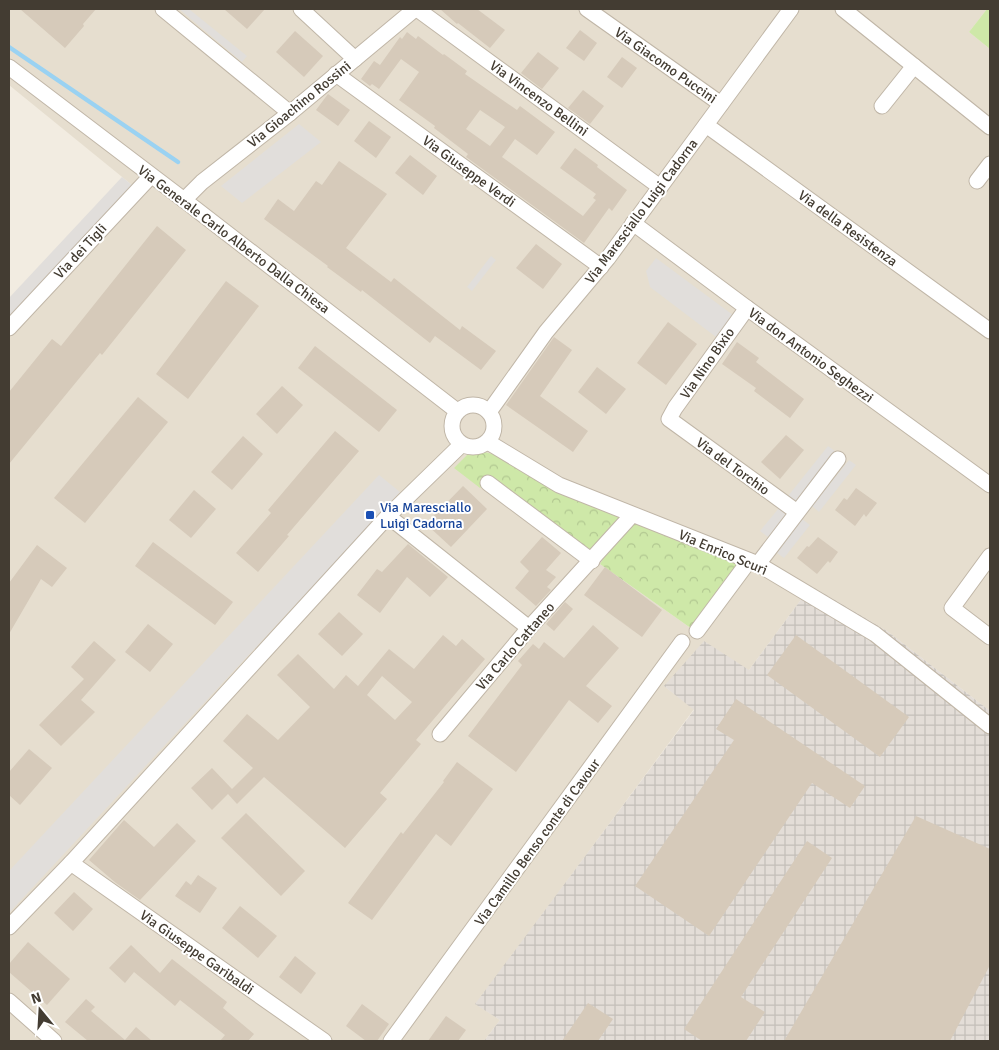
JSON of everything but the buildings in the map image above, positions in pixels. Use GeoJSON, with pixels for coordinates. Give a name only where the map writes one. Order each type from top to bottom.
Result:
{"type":"FeatureCollection","features":[{"type":"Feature","properties":{"kind":"street"},"geometry":{"type":"LineString","coordinates":[[163,9],[290,113]]}},
{"type":"Feature","properties":{"kind":"street"},"geometry":{"type":"LineString","coordinates":[[301,9],[355,59]]}},
{"type":"Feature","properties":{"kind":"street","name":"Via Gioachino Rossini"},"geometry":{"type":"LineString","coordinates":[[184,200],[202,182],[290,113],[416,9]]}},
{"type":"Feature","properties":{"kind":"street","name":"Via Vincenzo Bellini"},"geometry":{"type":"LineString","coordinates":[[416,9],[660,187]]}},
{"type":"Feature","properties":{"kind":"street","name":"Via Giacomo Puccini"},"geometry":{"type":"LineString","coordinates":[[586,9],[721,104]]}},
{"type":"Feature","properties":{"kind":"street","name":"Via Maresciallo Luigi Cadorna"},"geometry":{"type":"LineString","coordinates":[[489,412],[546,332],[601,267],[791,9]]}},
{"type":"Feature","properties":{"kind":"street"},"geometry":{"type":"LineString","coordinates":[[843,9],[990,127]]}},
{"type":"Feature","properties":{"kind":"street"},"geometry":{"type":"LineString","coordinates":[[882,106],[914,66]]}},
{"type":"Feature","properties":{"kind":"street","name":"Via Generale Carlo Alberto Dalla Chiesa"},"geometry":{"type":"LineString","coordinates":[[9,67],[457,411]]}},
{"type":"Feature","properties":{"kind":"street","name":"Via Giuseppe Verdi"},"geometry":{"type":"LineString","coordinates":[[336,74],[601,267]]}},
{"type":"Feature","properties":{"kind":"street","name":"Via della Resistenza"},"geometry":{"type":"LineString","coordinates":[[706,125],[990,331]]}},
{"type":"Feature","properties":{"kind":"street"},"geometry":{"type":"LineString","coordinates":[[977,181],[990,164]]}},
{"type":"Feature","properties":{"kind":"street","name":"Via dei Tigli"},"geometry":{"type":"LineString","coordinates":[[9,328],[152,176]]}},
{"type":"Feature","properties":{"kind":"street","name":"Via don Antonio Seghezzi"},"geometry":{"type":"LineString","coordinates":[[633,223],[990,485]]}},
{"type":"Feature","properties":{"kind":"street","name":"Via Nino Bixio"},"geometry":{"type":"LineString","coordinates":[[670,419],[747,308]]}},
{"type":"Feature","properties":{"kind":"street"},"geometry":{"type":"LineString","coordinates":[[476,405],[483,407],[489,412],[494,421],[494,430],[488,442],[477,448],[468,448],[461,445],[454,436],[451,426],[457,411],[463,407],[476,405]]}},
{"type":"Feature","properties":{"kind":"street","name":"Via del Torchio"},"geometry":{"type":"LineString","coordinates":[[670,419],[797,512]]}},
{"type":"Feature","properties":{"kind":"street","name":"Via Enrico Scuri"},"geometry":{"type":"LineString","coordinates":[[488,442],[559,485],[753,563],[875,634],[990,726]]}},
{"type":"Feature","properties":{"kind":"street"},"geometry":{"type":"LineString","coordinates":[[9,927],[71,863],[388,516],[461,445]]}},
{"type":"Feature","properties":{"kind":"street"},"geometry":{"type":"LineString","coordinates":[[697,631],[797,512],[838,459]]}},
{"type":"Feature","properties":{"kind":"street"},"geometry":{"type":"LineString","coordinates":[[488,483],[592,560]]}},
{"type":"Feature","properties":{"kind":"street","name":"Via Carlo Cattaneo"},"geometry":{"type":"LineString","coordinates":[[440,734],[529,628],[632,515]]}},
{"type":"Feature","properties":{"kind":"street"},"geometry":{"type":"LineString","coordinates":[[388,516],[529,628]]}},
{"type":"Feature","properties":{"kind":"street"},"geometry":{"type":"LineString","coordinates":[[990,556],[952,608],[990,637]]}},
{"type":"Feature","properties":{"kind":"street","name":"Via Camillo Benso conte di Cavour"},"geometry":{"type":"LineString","coordinates":[[391,1041],[682,642]]}},
{"type":"Feature","properties":{"kind":"street","name":"Via Giuseppe Garibaldi"},"geometry":{"type":"LineString","coordinates":[[71,863],[324,1041]]}},
{"type":"Feature","properties":{"kind":"street"},"geometry":{"type":"LineString","coordinates":[[9,1001],[54,1041]]}},
{"type":"Feature","properties":{"kind":"shaded area"},"geometry":{"type":"Polygon","coordinates":[[[9,9],[987,9],[969,32],[990,49],[990,711],[887,631],[811,586],[749,670],[664,686],[694,709],[476,1004],[500,1020],[484,1041],[9,1041],[9,327],[132,185],[9,85],[9,9]],[[489,477],[604,560],[600,564],[692,629],[741,565],[489,477]]]}},
{"type":"Feature","properties":{"kind":"shaded area"},"geometry":{"type":"Polygon","coordinates":[[[179,9],[189,9],[247,56],[242,62],[179,9]]]}},
{"type":"Feature","properties":{"kind":"shaded area"},"geometry":{"type":"Polygon","coordinates":[[[299,124],[321,142],[242,203],[221,186],[299,124]]]}},
{"type":"Feature","properties":{"kind":"shaded area"},"geometry":{"type":"Polygon","coordinates":[[[122,177],[132,185],[9,318],[9,298],[122,177]]]}},
{"type":"Feature","properties":{"kind":"shaded area"},"geometry":{"type":"Polygon","coordinates":[[[491,256],[496,260],[472,291],[467,287],[491,256]]]}},
{"type":"Feature","properties":{"kind":"shaded area"},"geometry":{"type":"Polygon","coordinates":[[[656,258],[733,315],[716,337],[650,287],[646,271],[656,258]]]}},
{"type":"Feature","properties":{"kind":"shaded area"},"geometry":{"type":"Polygon","coordinates":[[[828,446],[835,451],[795,502],[788,496],[828,446]]]}},
{"type":"Feature","properties":{"kind":"shaded area"},"geometry":{"type":"Polygon","coordinates":[[[849,460],[856,465],[819,512],[812,506],[849,460]]]}},
{"type":"Feature","properties":{"kind":"shaded area"},"geometry":{"type":"Polygon","coordinates":[[[379,475],[400,492],[9,913],[9,871],[379,475]]]}},
{"type":"Feature","properties":{"kind":"shaded area"},"geometry":{"type":"Polygon","coordinates":[[[779,508],[786,515],[768,537],[760,531],[779,508]]]}},
{"type":"Feature","properties":{"kind":"shaded area"},"geometry":{"type":"Polygon","coordinates":[[[802,519],[810,525],[784,558],[777,553],[802,519]]]}},
{"type":"Feature","properties":{"kind":"shaded area"},"geometry":{"type":"Polygon","coordinates":[[[811,586],[887,631],[990,711],[990,1041],[484,1041],[500,1020],[475,1004],[694,710],[664,686],[704,641],[749,670],[811,586]]]}},
{"type":"Feature","properties":{"kind":"green space"},"geometry":{"type":"Polygon","coordinates":[[[987,9],[990,9],[990,49],[969,32],[987,9]]]}},
{"type":"Feature","properties":{"kind":"green space"},"geometry":{"type":"Polygon","coordinates":[[[485,452],[503,457],[741,565],[692,629],[600,564],[603,559],[490,477],[480,488],[454,468],[468,454],[485,452]]]}},
{"type":"Feature","properties":{"kind":"waterway"},"geometry":{"type":"LineString","coordinates":[[9,47],[178,162]]}},
{"type":"Feature","properties":{"kind":"place","name":"Via Maresciallo Luigi Cadorna"},"geometry":{"type":"Point","coordinates":[370,515]}}]}
